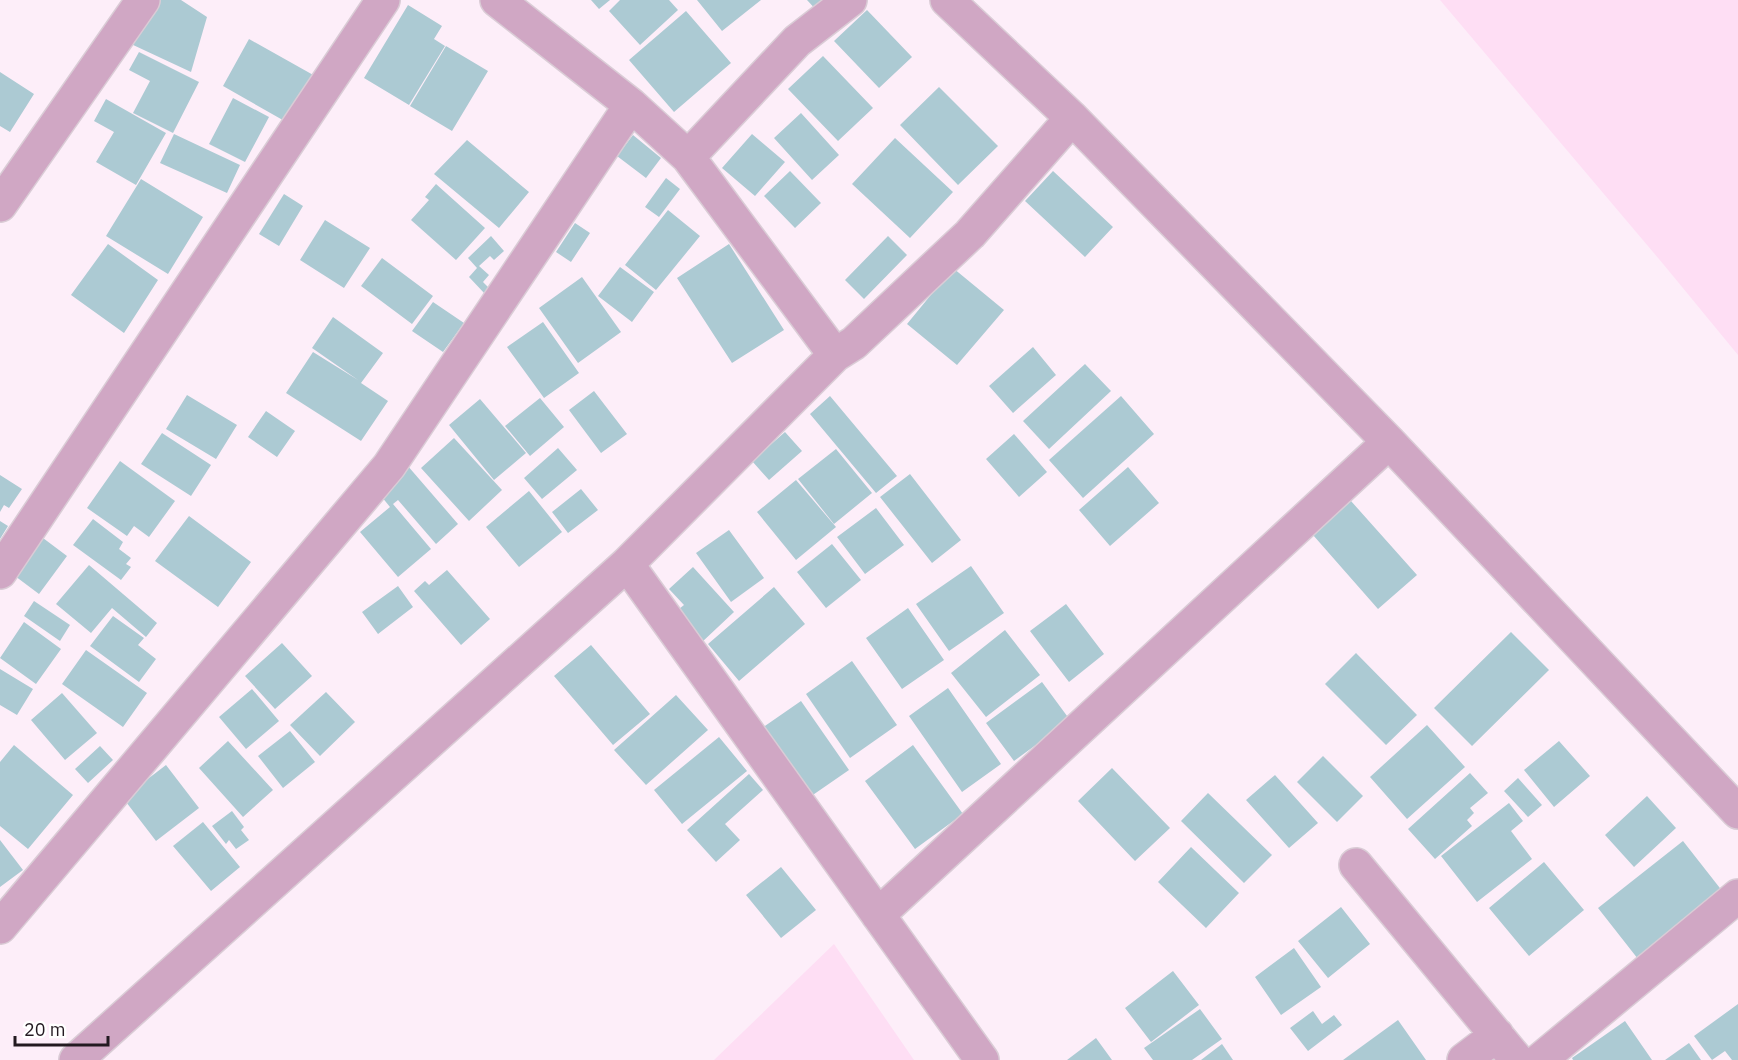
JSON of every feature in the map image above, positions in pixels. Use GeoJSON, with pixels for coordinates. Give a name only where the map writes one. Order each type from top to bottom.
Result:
{"type":"FeatureCollection","features":[{"type":"Feature","properties":{"kind":"street"},"geometry":{"type":"LineString","coordinates":[[0,205],[143,0]]}},
{"type":"Feature","properties":{"kind":"street"},"geometry":{"type":"LineString","coordinates":[[0,572],[382,0]]}},
{"type":"Feature","properties":{"kind":"street"},"geometry":{"type":"LineString","coordinates":[[497,0],[631,105],[688,157],[836,355]]}},
{"type":"Feature","properties":{"kind":"street"},"geometry":{"type":"LineString","coordinates":[[688,157],[797,41],[850,0]]}},
{"type":"Feature","properties":{"kind":"street"},"geometry":{"type":"LineString","coordinates":[[947,0],[1072,118],[1389,442],[1738,812]]}},
{"type":"Feature","properties":{"kind":"street"},"geometry":{"type":"LineString","coordinates":[[0,927],[389,466],[631,105]]}},
{"type":"Feature","properties":{"kind":"street"},"geometry":{"type":"LineString","coordinates":[[76,1060],[627,564],[836,355],[854,343],[970,234],[1072,118]]}},
{"type":"Feature","properties":{"kind":"street"},"geometry":{"type":"LineString","coordinates":[[878,915],[1389,442]]}},
{"type":"Feature","properties":{"kind":"street"},"geometry":{"type":"LineString","coordinates":[[627,564],[982,1060]]}},
{"type":"Feature","properties":{"kind":"street"},"geometry":{"type":"LineString","coordinates":[[1356,865],[1517,1060]]}},
{"type":"Feature","properties":{"kind":"street"},"geometry":{"type":"LineString","coordinates":[[1540,1060],[1738,896]]}},
{"type":"Feature","properties":{"kind":"street"},"geometry":{"type":"LineString","coordinates":[[1464,1060],[1497,1035]]}},
{"type":"Feature","properties":{"kind":"shaded area"},"geometry":{"type":"Polygon","coordinates":[[[1440,0],[1738,0],[1738,355],[1664,265],[1440,0]]]}},
{"type":"Feature","properties":{"kind":"shaded area"},"geometry":{"type":"Polygon","coordinates":[[[834,944],[914,1060],[714,1060],[834,944]]]}},
{"type":"Feature","properties":{"kind":"building"},"geometry":{"type":"Polygon","coordinates":[[[160,0],[181,0],[207,17],[191,72],[131,44],[160,0]]]}},
{"type":"Feature","properties":{"kind":"building"},"geometry":{"type":"Polygon","coordinates":[[[591,0],[610,0],[599,9],[591,0]]]}},
{"type":"Feature","properties":{"kind":"building"},"geometry":{"type":"Polygon","coordinates":[[[620,0],[669,0],[678,10],[640,45],[609,11],[620,0]]]}},
{"type":"Feature","properties":{"kind":"building"},"geometry":{"type":"Polygon","coordinates":[[[697,0],[761,0],[722,31],[697,0]]]}},
{"type":"Feature","properties":{"kind":"building"},"geometry":{"type":"Polygon","coordinates":[[[807,0],[833,0],[819,13],[807,0]]]}},
{"type":"Feature","properties":{"kind":"building"},"geometry":{"type":"Polygon","coordinates":[[[408,5],[442,26],[434,39],[445,46],[409,105],[364,78],[408,5]]]}},
{"type":"Feature","properties":{"kind":"building"},"geometry":{"type":"Polygon","coordinates":[[[867,10],[912,57],[879,88],[834,41],[867,10]]]}},
{"type":"Feature","properties":{"kind":"building"},"geometry":{"type":"Polygon","coordinates":[[[686,11],[731,63],[674,112],[629,60],[686,11]]]}},
{"type":"Feature","properties":{"kind":"building"},"geometry":{"type":"Polygon","coordinates":[[[249,39],[315,76],[288,123],[223,86],[249,39]]]}},
{"type":"Feature","properties":{"kind":"building"},"geometry":{"type":"Polygon","coordinates":[[[446,46],[488,71],[452,131],[410,106],[446,46]]]}},
{"type":"Feature","properties":{"kind":"building"},"geometry":{"type":"Polygon","coordinates":[[[139,52],[199,82],[173,133],[133,113],[150,81],[129,70],[139,52]]]}},
{"type":"Feature","properties":{"kind":"building"},"geometry":{"type":"Polygon","coordinates":[[[823,56],[873,108],[838,141],[788,89],[823,56]]]}},
{"type":"Feature","properties":{"kind":"building"},"geometry":{"type":"Polygon","coordinates":[[[0,72],[34,94],[10,132],[0,126],[0,72]]]}},
{"type":"Feature","properties":{"kind":"building"},"geometry":{"type":"Polygon","coordinates":[[[939,87],[998,146],[958,185],[900,125],[939,87]]]}},
{"type":"Feature","properties":{"kind":"building"},"geometry":{"type":"Polygon","coordinates":[[[233,98],[269,117],[245,162],[209,144],[233,98]]]}},
{"type":"Feature","properties":{"kind":"building"},"geometry":{"type":"Polygon","coordinates":[[[106,99],[166,133],[136,185],[96,162],[114,132],[94,121],[106,99]]]}},
{"type":"Feature","properties":{"kind":"building"},"geometry":{"type":"Polygon","coordinates":[[[801,113],[839,155],[812,180],[774,138],[801,113]]]}},
{"type":"Feature","properties":{"kind":"building"},"geometry":{"type":"Polygon","coordinates":[[[174,134],[240,165],[227,193],[160,163],[174,134]]]}},
{"type":"Feature","properties":{"kind":"building"},"geometry":{"type":"Polygon","coordinates":[[[752,134],[785,162],[755,196],[722,168],[752,134]]]}},
{"type":"Feature","properties":{"kind":"building"},"geometry":{"type":"Polygon","coordinates":[[[633,135],[661,158],[646,178],[617,156],[633,135]]]}},
{"type":"Feature","properties":{"kind":"building"},"geometry":{"type":"Polygon","coordinates":[[[895,138],[953,192],[910,238],[852,184],[895,138]]]}},
{"type":"Feature","properties":{"kind":"building"},"geometry":{"type":"Polygon","coordinates":[[[467,140],[529,192],[499,228],[434,174],[467,140]]]}},
{"type":"Feature","properties":{"kind":"building"},"geometry":{"type":"Polygon","coordinates":[[[790,171],[821,203],[795,228],[764,196],[790,171]]]}},
{"type":"Feature","properties":{"kind":"building"},"geometry":{"type":"Polygon","coordinates":[[[1053,171],[1113,227],[1085,257],[1025,201],[1053,171]]]}},
{"type":"Feature","properties":{"kind":"building"},"geometry":{"type":"Polygon","coordinates":[[[666,178],[680,189],[659,217],[645,207],[666,178]]]}},
{"type":"Feature","properties":{"kind":"building"},"geometry":{"type":"Polygon","coordinates":[[[141,179],[203,217],[168,274],[106,236],[141,179]]]}},
{"type":"Feature","properties":{"kind":"building"},"geometry":{"type":"Polygon","coordinates":[[[436,184],[485,228],[456,260],[411,220],[429,200],[425,197],[436,184]]]}},
{"type":"Feature","properties":{"kind":"building"},"geometry":{"type":"Polygon","coordinates":[[[284,194],[303,206],[279,246],[259,234],[284,194]]]}},
{"type":"Feature","properties":{"kind":"building"},"geometry":{"type":"Polygon","coordinates":[[[668,210],[700,236],[656,290],[625,265],[668,210]]]}},
{"type":"Feature","properties":{"kind":"building"},"geometry":{"type":"Polygon","coordinates":[[[325,220],[370,248],[344,288],[300,260],[325,220]]]}},
{"type":"Feature","properties":{"kind":"building"},"geometry":{"type":"Polygon","coordinates":[[[575,223],[590,233],[571,262],[556,252],[575,223]]]}},
{"type":"Feature","properties":{"kind":"building"},"geometry":{"type":"Polygon","coordinates":[[[491,236],[504,251],[494,260],[490,256],[479,266],[489,275],[483,282],[490,289],[485,294],[469,277],[477,268],[468,258],[491,236]]]}},
{"type":"Feature","properties":{"kind":"building"},"geometry":{"type":"Polygon","coordinates":[[[888,236],[907,255],[864,299],[845,280],[888,236]]]}},
{"type":"Feature","properties":{"kind":"building"},"geometry":{"type":"Polygon","coordinates":[[[108,244],[158,280],[124,333],[71,295],[108,244]]]}},
{"type":"Feature","properties":{"kind":"building"},"geometry":{"type":"Polygon","coordinates":[[[729,244],[784,330],[732,363],[677,278],[729,244]]]}},
{"type":"Feature","properties":{"kind":"building"},"geometry":{"type":"Polygon","coordinates":[[[382,258],[433,296],[412,324],[361,286],[382,258]]]}},
{"type":"Feature","properties":{"kind":"building"},"geometry":{"type":"Polygon","coordinates":[[[620,267],[654,292],[632,322],[598,296],[620,267]]]}},
{"type":"Feature","properties":{"kind":"building"},"geometry":{"type":"Polygon","coordinates":[[[953,268],[1004,310],[957,365],[907,324],[953,268]]]}},
{"type":"Feature","properties":{"kind":"building"},"geometry":{"type":"Polygon","coordinates":[[[582,277],[621,332],[578,363],[539,308],[582,277]]]}},
{"type":"Feature","properties":{"kind":"building"},"geometry":{"type":"Polygon","coordinates":[[[433,302],[464,323],[443,352],[412,331],[433,302]]]}},
{"type":"Feature","properties":{"kind":"building"},"geometry":{"type":"Polygon","coordinates":[[[333,317],[383,353],[361,383],[388,401],[361,441],[286,393],[313,352],[358,380],[312,348],[333,317]]]}},
{"type":"Feature","properties":{"kind":"building"},"geometry":{"type":"Polygon","coordinates":[[[543,322],[579,373],[544,398],[507,347],[543,322]]]}},
{"type":"Feature","properties":{"kind":"building"},"geometry":{"type":"Polygon","coordinates":[[[1033,347],[1056,375],[1013,413],[989,386],[1033,347]]]}},
{"type":"Feature","properties":{"kind":"building"},"geometry":{"type":"Polygon","coordinates":[[[1085,364],[1111,391],[1049,449],[1023,421],[1085,364]]]}},
{"type":"Feature","properties":{"kind":"building"},"geometry":{"type":"Polygon","coordinates":[[[594,391],[627,434],[601,453],[569,410],[594,391]]]}},
{"type":"Feature","properties":{"kind":"building"},"geometry":{"type":"Polygon","coordinates":[[[187,395],[237,425],[216,459],[166,429],[187,395]]]}},
{"type":"Feature","properties":{"kind":"building"},"geometry":{"type":"Polygon","coordinates":[[[830,396],[897,476],[876,493],[810,414],[830,396]]]}},
{"type":"Feature","properties":{"kind":"building"},"geometry":{"type":"Polygon","coordinates":[[[1121,396],[1154,434],[1083,498],[1049,460],[1121,396]]]}},
{"type":"Feature","properties":{"kind":"building"},"geometry":{"type":"Polygon","coordinates":[[[540,398],[564,427],[530,456],[505,426],[540,398]]]}},
{"type":"Feature","properties":{"kind":"building"},"geometry":{"type":"Polygon","coordinates":[[[480,399],[526,453],[494,480],[449,425],[480,399]]]}},
{"type":"Feature","properties":{"kind":"building"},"geometry":{"type":"Polygon","coordinates":[[[266,411],[295,431],[277,457],[248,437],[266,411]]]}},
{"type":"Feature","properties":{"kind":"building"},"geometry":{"type":"Polygon","coordinates":[[[785,432],[802,451],[769,480],[752,461],[785,432]]]}},
{"type":"Feature","properties":{"kind":"building"},"geometry":{"type":"Polygon","coordinates":[[[162,433],[211,465],[191,496],[141,464],[162,433]]]}},
{"type":"Feature","properties":{"kind":"building"},"geometry":{"type":"Polygon","coordinates":[[[1014,434],[1047,472],[1019,497],[986,459],[1014,434]]]}},
{"type":"Feature","properties":{"kind":"building"},"geometry":{"type":"Polygon","coordinates":[[[454,438],[502,490],[469,521],[421,468],[454,438]]]}},
{"type":"Feature","properties":{"kind":"building"},"geometry":{"type":"Polygon","coordinates":[[[558,448],[577,470],[542,499],[524,478],[558,448]]]}},
{"type":"Feature","properties":{"kind":"building"},"geometry":{"type":"Polygon","coordinates":[[[836,449],[872,493],[834,524],[798,479],[836,449]]]}},
{"type":"Feature","properties":{"kind":"building"},"geometry":{"type":"Polygon","coordinates":[[[120,461],[175,501],[149,537],[134,526],[127,536],[87,508],[120,461]]]}},
{"type":"Feature","properties":{"kind":"building"},"geometry":{"type":"Polygon","coordinates":[[[407,465],[458,524],[436,544],[398,500],[393,504],[431,549],[398,577],[360,532],[390,507],[377,491],[407,465]]]}},
{"type":"Feature","properties":{"kind":"building"},"geometry":{"type":"Polygon","coordinates":[[[1128,467],[1159,503],[1110,546],[1079,510],[1128,467]]]}},
{"type":"Feature","properties":{"kind":"building"},"geometry":{"type":"Polygon","coordinates":[[[910,474],[961,540],[932,563],[880,497],[910,474]]]}},
{"type":"Feature","properties":{"kind":"building"},"geometry":{"type":"Polygon","coordinates":[[[0,475],[22,489],[9,508],[4,505],[0,512],[0,475]]]}},
{"type":"Feature","properties":{"kind":"building"},"geometry":{"type":"Polygon","coordinates":[[[796,480],[836,527],[796,560],[757,512],[796,480]]]}},
{"type":"Feature","properties":{"kind":"building"},"geometry":{"type":"Polygon","coordinates":[[[581,489],[598,510],[568,533],[552,512],[581,489]]]}},
{"type":"Feature","properties":{"kind":"building"},"geometry":{"type":"Polygon","coordinates":[[[529,491],[562,532],[519,567],[486,527],[529,491]]]}},
{"type":"Feature","properties":{"kind":"building"},"geometry":{"type":"Polygon","coordinates":[[[1351,501],[1417,575],[1378,609],[1313,535],[1351,501]]]}},
{"type":"Feature","properties":{"kind":"building"},"geometry":{"type":"Polygon","coordinates":[[[876,508],[904,545],[865,574],[837,537],[876,508]]]}},
{"type":"Feature","properties":{"kind":"building"},"geometry":{"type":"Polygon","coordinates":[[[189,516],[251,562],[218,607],[155,561],[189,516]]]}},
{"type":"Feature","properties":{"kind":"building"},"geometry":{"type":"Polygon","coordinates":[[[93,519],[123,542],[119,549],[131,558],[126,564],[131,567],[121,580],[73,545],[93,519]]]}},
{"type":"Feature","properties":{"kind":"building"},"geometry":{"type":"Polygon","coordinates":[[[0,521],[8,526],[0,539],[0,521]]]}},
{"type":"Feature","properties":{"kind":"building"},"geometry":{"type":"Polygon","coordinates":[[[729,530],[764,578],[731,602],[696,553],[729,530]]]}},
{"type":"Feature","properties":{"kind":"building"},"geometry":{"type":"Polygon","coordinates":[[[43,538],[67,556],[39,594],[15,576],[43,538]]]}},
{"type":"Feature","properties":{"kind":"building"},"geometry":{"type":"Polygon","coordinates":[[[832,544],[861,580],[826,608],[797,572],[832,544]]]}},
{"type":"Feature","properties":{"kind":"building"},"geometry":{"type":"Polygon","coordinates":[[[89,565],[157,623],[146,637],[112,608],[91,633],[56,604],[89,565]]]}},
{"type":"Feature","properties":{"kind":"building"},"geometry":{"type":"Polygon","coordinates":[[[971,566],[1004,613],[949,651],[916,604],[971,566]]]}},
{"type":"Feature","properties":{"kind":"building"},"geometry":{"type":"Polygon","coordinates":[[[693,567],[734,612],[701,643],[674,613],[684,605],[669,589],[693,567]]]}},
{"type":"Feature","properties":{"kind":"building"},"geometry":{"type":"Polygon","coordinates":[[[447,570],[490,619],[461,645],[414,591],[425,581],[429,585],[447,570]]]}},
{"type":"Feature","properties":{"kind":"building"},"geometry":{"type":"Polygon","coordinates":[[[398,586],[413,607],[378,634],[362,612],[398,586]]]}},
{"type":"Feature","properties":{"kind":"building"},"geometry":{"type":"Polygon","coordinates":[[[774,587],[805,624],[739,681],[708,644],[774,587]]]}},
{"type":"Feature","properties":{"kind":"building"},"geometry":{"type":"Polygon","coordinates":[[[34,601],[70,625],[60,641],[24,616],[34,601]]]}},
{"type":"Feature","properties":{"kind":"building"},"geometry":{"type":"Polygon","coordinates":[[[1066,604],[1104,654],[1069,682],[1030,631],[1066,604]]]}},
{"type":"Feature","properties":{"kind":"building"},"geometry":{"type":"Polygon","coordinates":[[[908,608],[944,660],[902,689],[866,638],[908,608]]]}},
{"type":"Feature","properties":{"kind":"building"},"geometry":{"type":"Polygon","coordinates":[[[113,616],[144,638],[138,645],[156,659],[139,682],[90,646],[113,616]]]}},
{"type":"Feature","properties":{"kind":"building"},"geometry":{"type":"Polygon","coordinates":[[[24,622],[61,649],[36,684],[0,658],[24,622]]]}},
{"type":"Feature","properties":{"kind":"building"},"geometry":{"type":"Polygon","coordinates":[[[1005,630],[1040,675],[986,717],[951,673],[1005,630]]]}},
{"type":"Feature","properties":{"kind":"building"},"geometry":{"type":"Polygon","coordinates":[[[1511,632],[1549,670],[1472,746],[1434,708],[1511,632]]]}},
{"type":"Feature","properties":{"kind":"building"},"geometry":{"type":"Polygon","coordinates":[[[282,643],[312,676],[275,709],[245,676],[282,643]]]}},
{"type":"Feature","properties":{"kind":"building"},"geometry":{"type":"Polygon","coordinates":[[[591,645],[650,714],[613,745],[554,676],[591,645]]]}},
{"type":"Feature","properties":{"kind":"building"},"geometry":{"type":"Polygon","coordinates":[[[86,650],[147,693],[123,727],[62,684],[86,650]]]}},
{"type":"Feature","properties":{"kind":"building"},"geometry":{"type":"Polygon","coordinates":[[[1356,653],[1417,715],[1386,745],[1325,684],[1356,653]]]}},
{"type":"Feature","properties":{"kind":"building"},"geometry":{"type":"Polygon","coordinates":[[[852,661],[897,725],[850,758],[806,694],[852,661]]]}},
{"type":"Feature","properties":{"kind":"building"},"geometry":{"type":"Polygon","coordinates":[[[0,669],[33,689],[17,715],[0,705],[0,669]]]}},
{"type":"Feature","properties":{"kind":"building"},"geometry":{"type":"Polygon","coordinates":[[[1042,682],[1070,720],[1014,761],[986,723],[1042,682]]]}},
{"type":"Feature","properties":{"kind":"building"},"geometry":{"type":"Polygon","coordinates":[[[948,688],[1001,764],[962,792],[909,716],[948,688]]]}},
{"type":"Feature","properties":{"kind":"building"},"geometry":{"type":"Polygon","coordinates":[[[252,689],[279,721],[246,749],[219,717],[252,689]]]}},
{"type":"Feature","properties":{"kind":"building"},"geometry":{"type":"Polygon","coordinates":[[[326,692],[355,722],[320,756],[290,725],[326,692]]]}},
{"type":"Feature","properties":{"kind":"building"},"geometry":{"type":"Polygon","coordinates":[[[62,693],[97,733],[65,760],[31,720],[62,693]]]}},
{"type":"Feature","properties":{"kind":"building"},"geometry":{"type":"Polygon","coordinates":[[[676,695],[708,730],[646,785],[614,750],[676,695]]]}},
{"type":"Feature","properties":{"kind":"building"},"geometry":{"type":"Polygon","coordinates":[[[801,701],[849,770],[807,799],[759,730],[801,701]]]}},
{"type":"Feature","properties":{"kind":"building"},"geometry":{"type":"Polygon","coordinates":[[[1427,725],[1465,767],[1407,819],[1370,777],[1427,725]]]}},
{"type":"Feature","properties":{"kind":"building"},"geometry":{"type":"Polygon","coordinates":[[[290,731],[315,762],[283,788],[258,756],[290,731]]]}},
{"type":"Feature","properties":{"kind":"building"},"geometry":{"type":"Polygon","coordinates":[[[719,737],[747,771],[682,824],[654,790],[719,737]]]}},
{"type":"Feature","properties":{"kind":"building"},"geometry":{"type":"Polygon","coordinates":[[[228,741],[273,790],[243,817],[199,768],[228,741]]]}},
{"type":"Feature","properties":{"kind":"building"},"geometry":{"type":"Polygon","coordinates":[[[1559,741],[1590,776],[1554,807],[1524,770],[1559,741]]]}},
{"type":"Feature","properties":{"kind":"building"},"geometry":{"type":"Polygon","coordinates":[[[14,745],[73,795],[28,849],[0,826],[0,762],[14,745]]]}},
{"type":"Feature","properties":{"kind":"building"},"geometry":{"type":"Polygon","coordinates":[[[913,745],[963,814],[915,849],[865,781],[913,745]]]}},
{"type":"Feature","properties":{"kind":"building"},"geometry":{"type":"Polygon","coordinates":[[[100,746],[113,760],[88,783],[75,769],[100,746]]]}},
{"type":"Feature","properties":{"kind":"building"},"geometry":{"type":"Polygon","coordinates":[[[1323,756],[1363,796],[1337,822],[1297,782],[1323,756]]]}},
{"type":"Feature","properties":{"kind":"building"},"geometry":{"type":"Polygon","coordinates":[[[166,765],[199,808],[156,841],[123,798],[166,765]]]}},
{"type":"Feature","properties":{"kind":"building"},"geometry":{"type":"Polygon","coordinates":[[[1112,768],[1170,828],[1135,861],[1078,801],[1112,768]]]}},
{"type":"Feature","properties":{"kind":"building"},"geometry":{"type":"Polygon","coordinates":[[[1470,773],[1488,793],[1470,808],[1474,813],[1467,820],[1472,826],[1435,859],[1408,829],[1470,773]]]}},
{"type":"Feature","properties":{"kind":"building"},"geometry":{"type":"Polygon","coordinates":[[[749,774],[763,790],[725,824],[740,840],[716,862],[687,830],[749,774]]]}},
{"type":"Feature","properties":{"kind":"building"},"geometry":{"type":"Polygon","coordinates":[[[1275,775],[1318,823],[1289,848],[1246,800],[1275,775]]]}},
{"type":"Feature","properties":{"kind":"building"},"geometry":{"type":"Polygon","coordinates":[[[1518,778],[1542,805],[1528,817],[1504,791],[1518,778]]]}},
{"type":"Feature","properties":{"kind":"building"},"geometry":{"type":"Polygon","coordinates":[[[1208,793],[1272,855],[1244,883],[1181,821],[1208,793]]]}},
{"type":"Feature","properties":{"kind":"building"},"geometry":{"type":"Polygon","coordinates":[[[1647,796],[1676,828],[1634,867],[1605,835],[1647,796]]]}},
{"type":"Feature","properties":{"kind":"building"},"geometry":{"type":"Polygon","coordinates":[[[1509,803],[1523,821],[1511,831],[1532,859],[1477,902],[1441,856],[1509,803]]]}},
{"type":"Feature","properties":{"kind":"building"},"geometry":{"type":"Polygon","coordinates":[[[232,811],[244,827],[241,830],[249,840],[236,849],[229,840],[226,844],[212,826],[232,811]]]}},
{"type":"Feature","properties":{"kind":"building"},"geometry":{"type":"Polygon","coordinates":[[[203,822],[240,867],[211,891],[173,846],[203,822]]]}},
{"type":"Feature","properties":{"kind":"building"},"geometry":{"type":"Polygon","coordinates":[[[0,840],[23,870],[0,887],[0,840]]]}},
{"type":"Feature","properties":{"kind":"building"},"geometry":{"type":"Polygon","coordinates":[[[1683,841],[1723,892],[1638,959],[1598,908],[1683,841]]]}},
{"type":"Feature","properties":{"kind":"building"},"geometry":{"type":"Polygon","coordinates":[[[1191,847],[1239,893],[1206,928],[1158,882],[1191,847]]]}},
{"type":"Feature","properties":{"kind":"building"},"geometry":{"type":"Polygon","coordinates":[[[1544,862],[1584,910],[1529,956],[1489,908],[1544,862]]]}},
{"type":"Feature","properties":{"kind":"building"},"geometry":{"type":"Polygon","coordinates":[[[781,867],[816,910],[781,938],[746,895],[781,867]]]}},
{"type":"Feature","properties":{"kind":"building"},"geometry":{"type":"Polygon","coordinates":[[[1341,907],[1370,944],[1328,978],[1298,941],[1341,907]]]}},
{"type":"Feature","properties":{"kind":"building"},"geometry":{"type":"Polygon","coordinates":[[[1294,948],[1321,987],[1281,1015],[1255,977],[1294,948]]]}},
{"type":"Feature","properties":{"kind":"building"},"geometry":{"type":"Polygon","coordinates":[[[1173,971],[1199,1005],[1151,1042],[1125,1008],[1173,971]]]}},
{"type":"Feature","properties":{"kind":"building"},"geometry":{"type":"Polygon","coordinates":[[[1738,1004],[1738,1060],[1732,1060],[1725,1051],[1712,1060],[1694,1036],[1738,1004]]]}},
{"type":"Feature","properties":{"kind":"building"},"geometry":{"type":"Polygon","coordinates":[[[1200,1009],[1222,1039],[1192,1060],[1153,1060],[1144,1048],[1200,1009]]]}},
{"type":"Feature","properties":{"kind":"building"},"geometry":{"type":"Polygon","coordinates":[[[1313,1011],[1322,1024],[1334,1015],[1342,1025],[1308,1051],[1290,1028],[1313,1011]]]}},
{"type":"Feature","properties":{"kind":"building"},"geometry":{"type":"Polygon","coordinates":[[[1398,1020],[1426,1060],[1343,1060],[1398,1020]]]}},
{"type":"Feature","properties":{"kind":"building"},"geometry":{"type":"Polygon","coordinates":[[[1625,1021],[1652,1060],[1573,1060],[1572,1058],[1625,1021]]]}},
{"type":"Feature","properties":{"kind":"building"},"geometry":{"type":"Polygon","coordinates":[[[1096,1038],[1112,1060],[1067,1060],[1096,1038]]]}},
{"type":"Feature","properties":{"kind":"building"},"geometry":{"type":"Polygon","coordinates":[[[1689,1043],[1701,1060],[1665,1060],[1689,1043]]]}},
{"type":"Feature","properties":{"kind":"building"},"geometry":{"type":"Polygon","coordinates":[[[1222,1044],[1233,1060],[1201,1060],[1222,1044]]]}}]}
